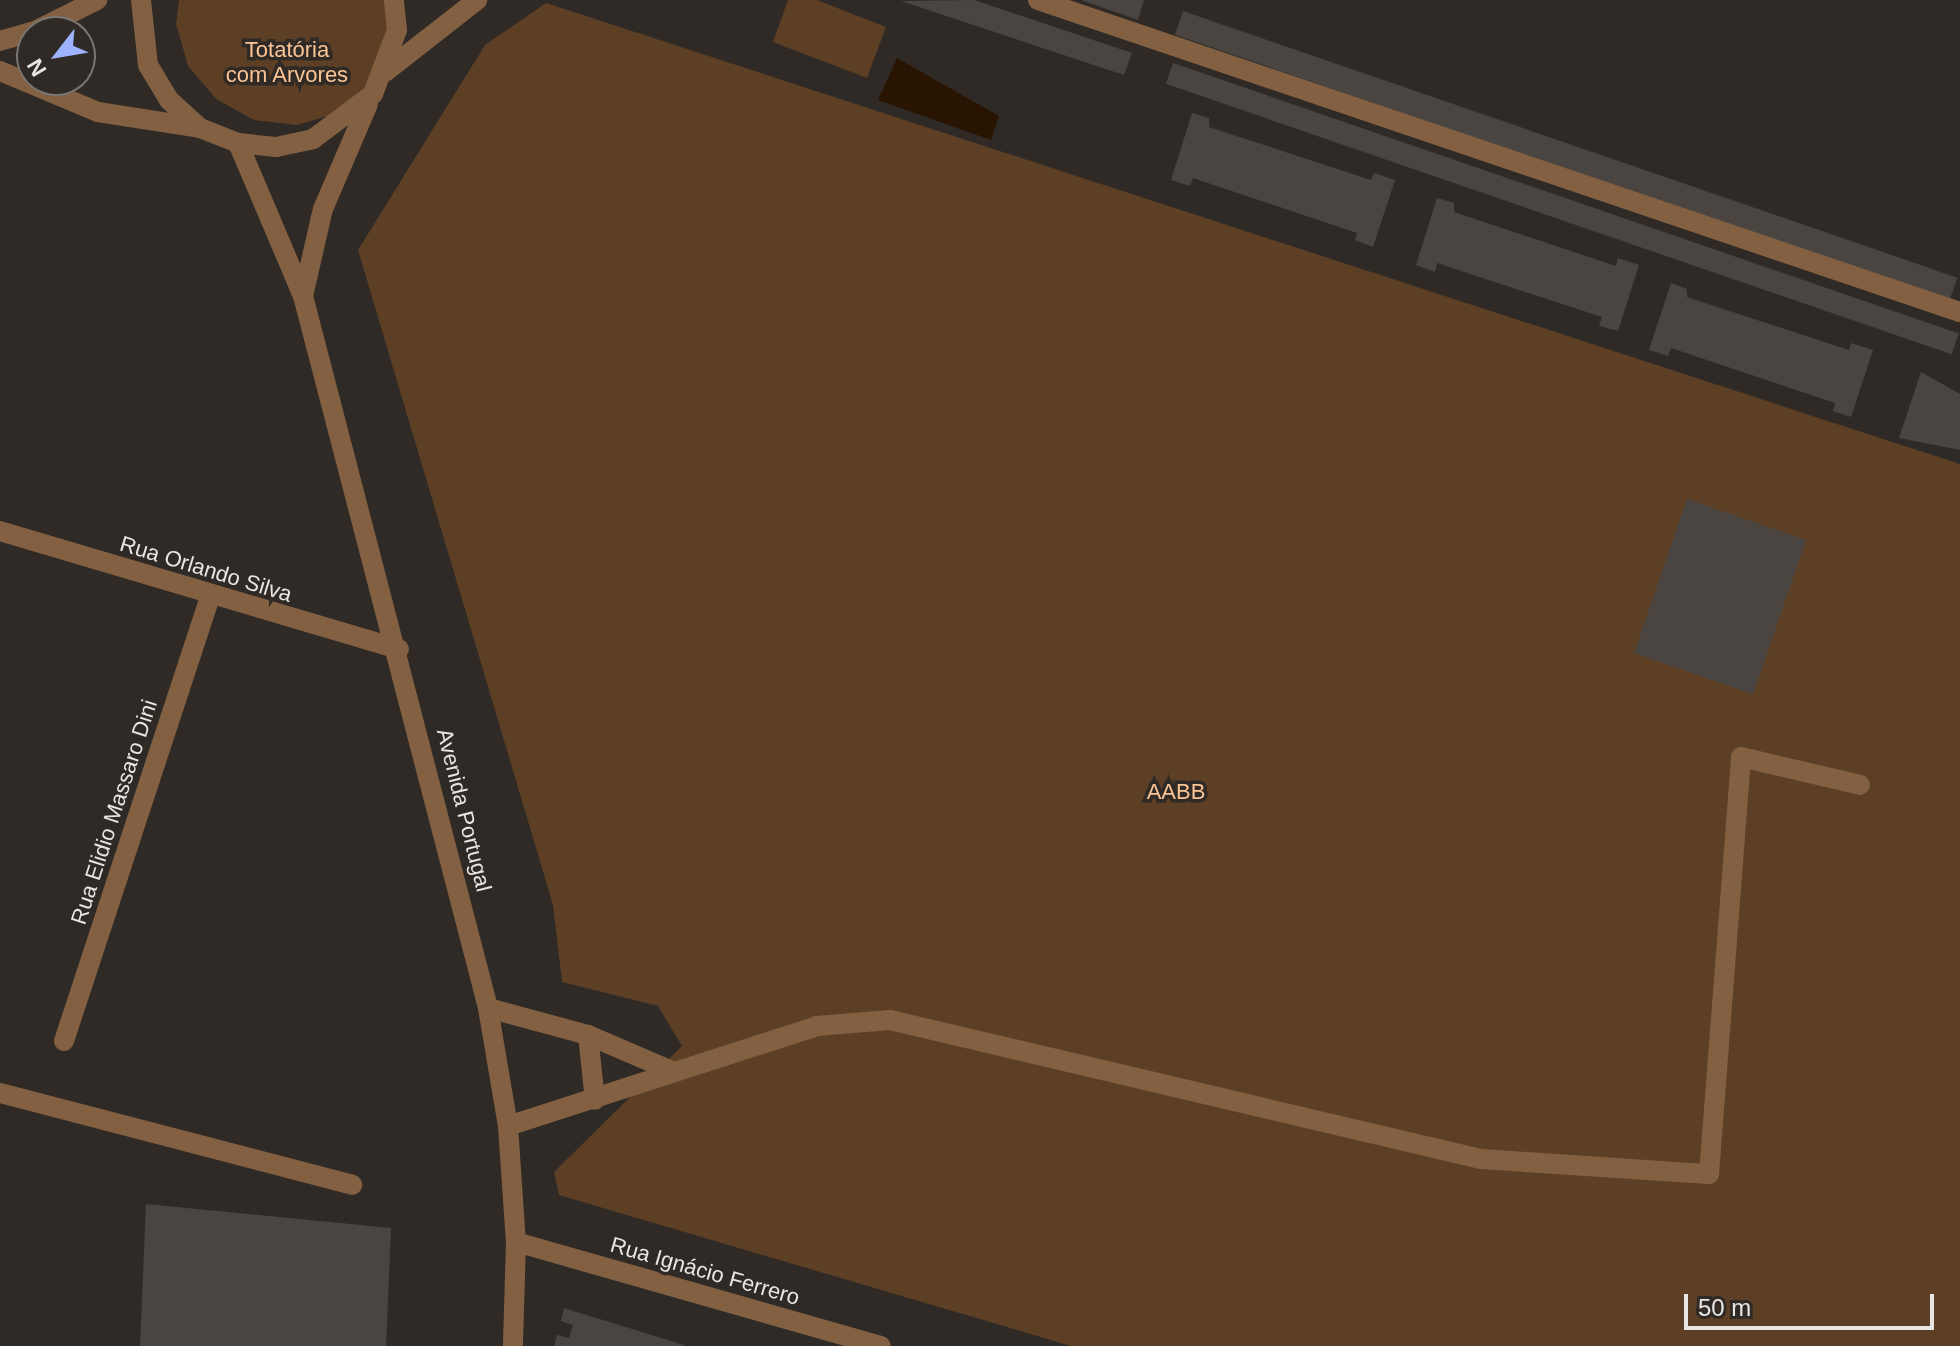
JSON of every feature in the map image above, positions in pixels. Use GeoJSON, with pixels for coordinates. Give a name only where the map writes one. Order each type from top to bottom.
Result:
{"type":"FeatureCollection","features":[{"type":"Feature","properties":{"kind":"street"},"geometry":{"type":"LineString","coordinates":[[64,16],[97,0]]}},
{"type":"Feature","properties":{"kind":"street"},"geometry":{"type":"LineString","coordinates":[[141,0],[148,65],[169,100],[200,128]]}},
{"type":"Feature","properties":{"kind":"street"},"geometry":{"type":"LineString","coordinates":[[385,72],[397,30],[394,0]]}},
{"type":"Feature","properties":{"kind":"street"},"geometry":{"type":"LineString","coordinates":[[385,72],[477,0]]}},
{"type":"Feature","properties":{"kind":"street"},"geometry":{"type":"LineString","coordinates":[[1038,0],[1960,312]]}},
{"type":"Feature","properties":{"kind":"street"},"geometry":{"type":"LineString","coordinates":[[0,71],[98,112],[200,128],[238,143],[313,139],[373,94]]}},
{"type":"Feature","properties":{"kind":"street","name":"Avenida Portugal"},"geometry":{"type":"LineString","coordinates":[[303,296],[323,209],[385,72]]}},
{"type":"Feature","properties":{"kind":"street","name":"Avenida Portugal"},"geometry":{"type":"LineString","coordinates":[[238,143],[303,296],[399,649],[488,1008],[508,1126],[516,1242],[513,1346]]}},
{"type":"Feature","properties":{"kind":"street","name":"Rua Orlando Silva"},"geometry":{"type":"LineString","coordinates":[[0,531],[210,597],[399,649]]}},
{"type":"Feature","properties":{"kind":"street","name":"Rua Elidio Massaro Dini"},"geometry":{"type":"LineString","coordinates":[[64,1041],[210,597]]}},
{"type":"Feature","properties":{"kind":"street"},"geometry":{"type":"LineString","coordinates":[[508,1126],[817,1026],[890,1020],[1481,1159],[1709,1174],[1741,757],[1860,785]]}},
{"type":"Feature","properties":{"kind":"street"},"geometry":{"type":"LineString","coordinates":[[488,1008],[588,1035],[672,1071]]}},
{"type":"Feature","properties":{"kind":"street"},"geometry":{"type":"LineString","coordinates":[[588,1035],[595,1100]]}},
{"type":"Feature","properties":{"kind":"street"},"geometry":{"type":"LineString","coordinates":[[0,1093],[352,1185]]}},
{"type":"Feature","properties":{"kind":"street","name":"Rua Ignácio Ferrero"},"geometry":{"type":"LineString","coordinates":[[516,1242],[880,1346]]}},
{"type":"Feature","properties":{"kind":"green space","name":"Totatória com Arvores"},"geometry":{"type":"Polygon","coordinates":[[[179,0],[395,0],[372,86],[338,113],[297,125],[254,120],[216,99],[188,66],[176,24],[179,0]]]}},
{"type":"Feature","properties":{"kind":"green space"},"geometry":{"type":"Polygon","coordinates":[[[788,0],[817,0],[886,27],[867,78],[773,42],[788,0]]]}},
{"type":"Feature","properties":{"kind":"green space","name":"AABB"},"geometry":{"type":"Polygon","coordinates":[[[546,3],[1960,464],[1960,1346],[1071,1346],[559,1195],[554,1172],[682,1046],[658,1006],[562,982],[553,905],[358,250],[485,45],[546,3]]]}},
{"type":"Feature","properties":{"kind":"shaded area"},"geometry":{"type":"Polygon","coordinates":[[[897,58],[999,116],[991,140],[878,100],[897,58]]]}},
{"type":"Feature","properties":{"kind":"building"},"geometry":{"type":"Polygon","coordinates":[[[974,0],[1132,53],[1124,75],[901,1],[974,0]]]}},
{"type":"Feature","properties":{"kind":"building"},"geometry":{"type":"Polygon","coordinates":[[[1081,0],[1144,0],[1138,20],[1081,0]]]}},
{"type":"Feature","properties":{"kind":"building"},"geometry":{"type":"Polygon","coordinates":[[[1183,11],[1957,278],[1949,301],[1175,35],[1183,11]]]}},
{"type":"Feature","properties":{"kind":"building"},"geometry":{"type":"Polygon","coordinates":[[[1173,63],[1959,334],[1952,354],[1166,84],[1173,63]]]}},
{"type":"Feature","properties":{"kind":"building"},"geometry":{"type":"Polygon","coordinates":[[[1192,113],[1209,118],[1209,127],[1371,180],[1374,173],[1395,180],[1373,247],[1355,240],[1357,233],[1193,178],[1190,186],[1171,180],[1192,113]]]}},
{"type":"Feature","properties":{"kind":"building"},"geometry":{"type":"Polygon","coordinates":[[[1437,198],[1454,203],[1454,212],[1616,266],[1618,258],[1639,265],[1618,331],[1599,326],[1602,317],[1437,263],[1435,272],[1416,265],[1437,198]]]}},
{"type":"Feature","properties":{"kind":"building"},"geometry":{"type":"Polygon","coordinates":[[[1671,283],[1687,289],[1687,297],[1849,350],[1851,343],[1873,350],[1851,417],[1833,411],[1835,403],[1671,348],[1668,356],[1649,350],[1671,283]]]}},
{"type":"Feature","properties":{"kind":"building"},"geometry":{"type":"Polygon","coordinates":[[[1921,372],[1960,394],[1960,450],[1899,438],[1921,372]]]}},
{"type":"Feature","properties":{"kind":"building"},"geometry":{"type":"Polygon","coordinates":[[[1687,499],[1806,540],[1753,694],[1634,653],[1687,499]]]}},
{"type":"Feature","properties":{"kind":"building"},"geometry":{"type":"Polygon","coordinates":[[[146,1204],[391,1228],[386,1346],[140,1346],[146,1204]]]}},
{"type":"Feature","properties":{"kind":"building"},"geometry":{"type":"Polygon","coordinates":[[[564,1308],[684,1346],[554,1346],[557,1335],[569,1338],[573,1325],[561,1321],[564,1308]]]}}]}
